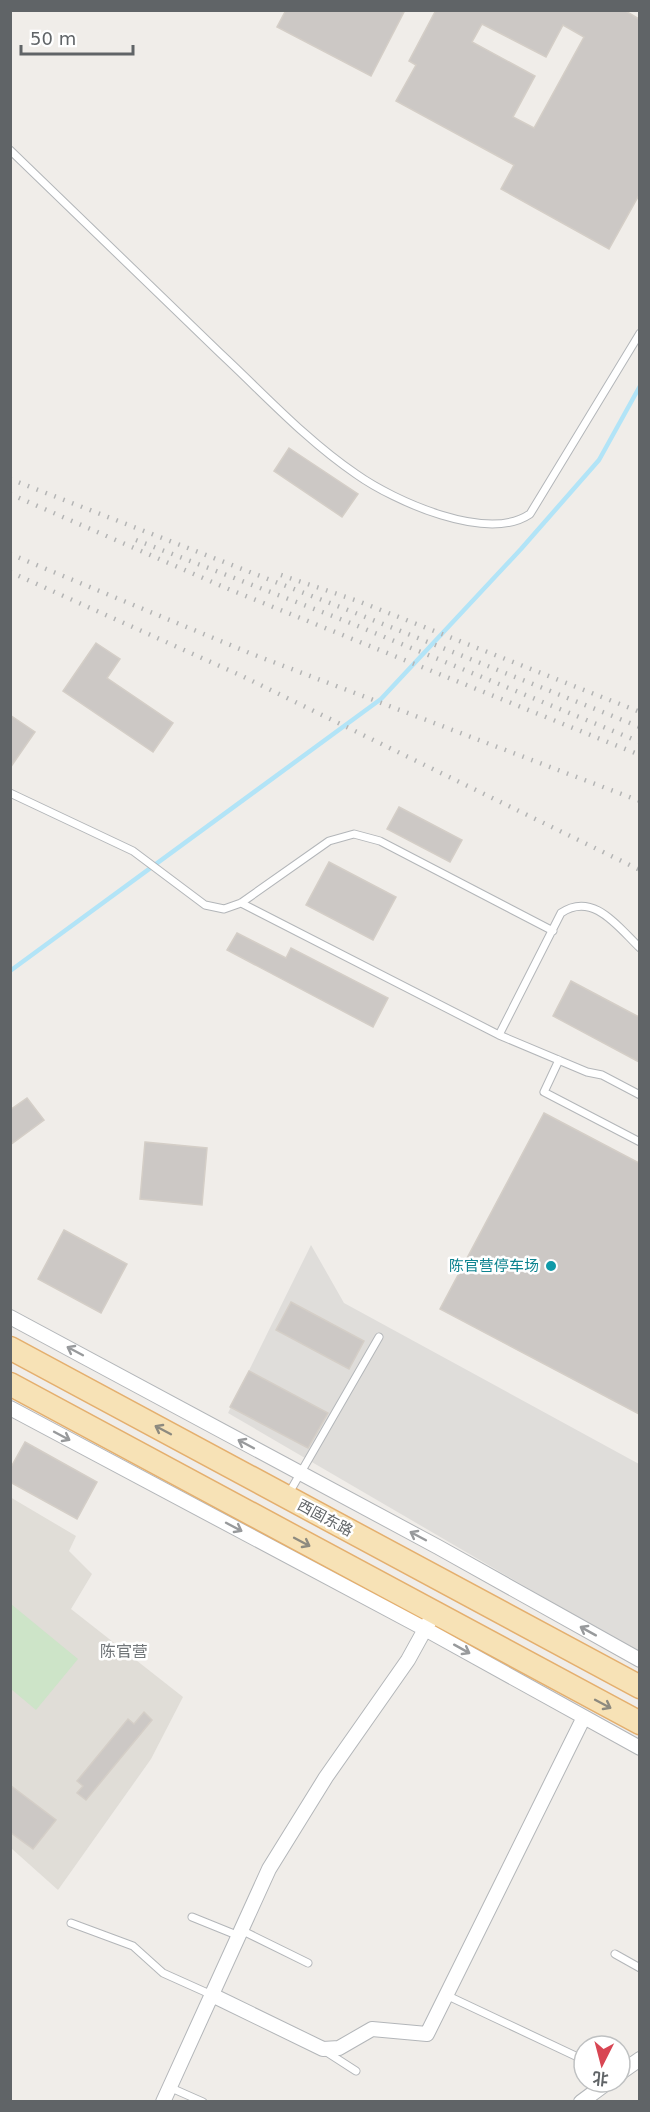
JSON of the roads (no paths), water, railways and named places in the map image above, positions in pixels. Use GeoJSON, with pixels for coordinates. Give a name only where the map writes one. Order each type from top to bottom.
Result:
{"type":"FeatureCollection","features":[{"type":"Feature","properties":{"kind":"main road","name":"西固东路"},"geometry":{"type":"LineString","coordinates":[[10,1348],[639,1687]]}},
{"type":"Feature","properties":{"kind":"main road","name":"西固东路"},"geometry":{"type":"LineString","coordinates":[[10,1384],[430,1620],[639,1723]]}},
{"type":"Feature","properties":{"kind":"street"},"geometry":{"type":"LineString","coordinates":[[10,1317],[300,1472],[639,1660]]}},
{"type":"Feature","properties":{"kind":"street"},"geometry":{"type":"LineString","coordinates":[[10,1408],[430,1620],[584,1717],[639,1748]]}},
{"type":"Feature","properties":{"kind":"street"},"geometry":{"type":"LineString","coordinates":[[163,2102],[269,1869],[299,1820],[408,1660],[430,1620]]}},
{"type":"Feature","properties":{"kind":"street"},"geometry":{"type":"LineString","coordinates":[[212,1995],[323,2049],[339,2048],[372,2029],[427,2034],[584,1717]]}},
{"type":"Feature","properties":{"kind":"lane"},"geometry":{"type":"LineString","coordinates":[[10,150],[314,443],[377,488],[442,516],[499,524],[514,522],[530,514],[639,333]]}},
{"type":"Feature","properties":{"kind":"lane"},"geometry":{"type":"LineString","coordinates":[[10,793],[133,851],[205,905],[224,909],[241,903],[329,841],[354,834],[380,842],[553,931]]}},
{"type":"Feature","properties":{"kind":"lane"},"geometry":{"type":"LineString","coordinates":[[241,903],[499,1035],[587,1072],[602,1075],[639,1095]]}},
{"type":"Feature","properties":{"kind":"lane"},"geometry":{"type":"LineString","coordinates":[[499,1035],[561,913],[569,908],[589,905],[598,909],[639,948]]}},
{"type":"Feature","properties":{"kind":"lane"},"geometry":{"type":"LineString","coordinates":[[559,1060],[544,1092],[639,1142]]}},
{"type":"Feature","properties":{"kind":"lane"},"geometry":{"type":"LineString","coordinates":[[287,1497],[379,1337]]}},
{"type":"Feature","properties":{"kind":"lane"},"geometry":{"type":"LineString","coordinates":[[192,1917],[240,1933],[308,1962]]}},
{"type":"Feature","properties":{"kind":"lane"},"geometry":{"type":"LineString","coordinates":[[71,1923],[133,1946],[163,1973],[212,1995]]}},
{"type":"Feature","properties":{"kind":"lane"},"geometry":{"type":"LineString","coordinates":[[615,1954],[639,1968]]}},
{"type":"Feature","properties":{"kind":"lane"},"geometry":{"type":"LineString","coordinates":[[446,1995],[572,2054]]}},
{"type":"Feature","properties":{"kind":"lane"},"geometry":{"type":"LineString","coordinates":[[323,2049],[356,2071]]}},
{"type":"Feature","properties":{"kind":"lane"},"geometry":{"type":"LineString","coordinates":[[169,2087],[203,2102]]}},
{"type":"Feature","properties":{"kind":"waterway"},"geometry":{"type":"LineString","coordinates":[[10,971],[381,699],[521,549],[599,460],[640,386]]}},
{"type":"Feature","properties":{"kind":"railway"},"geometry":{"type":"LineString","coordinates":[[10,479],[353,612],[640,727]]}},
{"type":"Feature","properties":{"kind":"railway"},"geometry":{"type":"LineString","coordinates":[[10,494],[226,588],[640,755]]}},
{"type":"Feature","properties":{"kind":"railway"},"geometry":{"type":"LineString","coordinates":[[136,540],[348,622],[640,742]]}},
{"type":"Feature","properties":{"kind":"railway"},"geometry":{"type":"LineString","coordinates":[[10,554],[252,654],[640,801]]}},
{"type":"Feature","properties":{"kind":"railway"},"geometry":{"type":"LineString","coordinates":[[10,572],[242,676],[640,870]]}},
{"type":"Feature","properties":{"kind":"railway"},"geometry":{"type":"LineString","coordinates":[[281,575],[358,601],[640,712]]}},
{"type":"Feature","properties":{"kind":"place","name":"陈官营停车场"},"geometry":{"type":"Point","coordinates":[551,1266]}},
{"type":"Feature","properties":{"kind":"district","name":"陈官营"},"geometry":{"type":"Point","coordinates":[124,1651]}}]}
